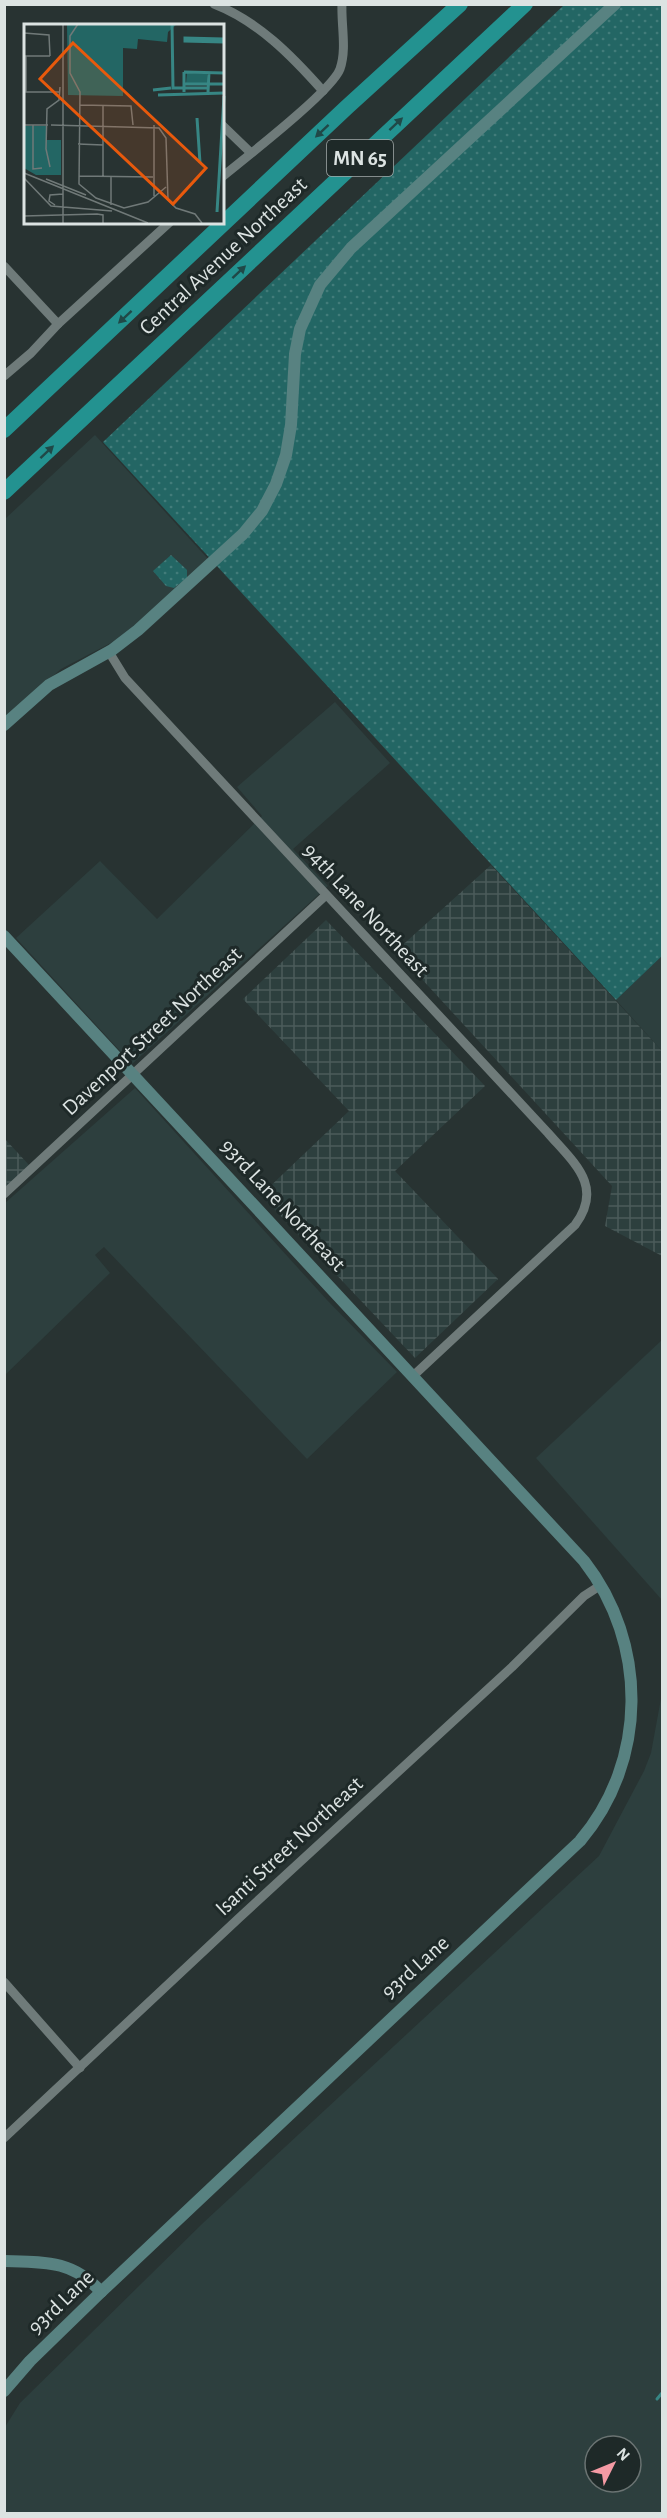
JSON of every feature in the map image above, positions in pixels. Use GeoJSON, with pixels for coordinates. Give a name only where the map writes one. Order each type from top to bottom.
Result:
{"type":"FeatureCollection","features":[{"type":"Feature","properties":{"kind":"highway","name":"Central Avenue Northeast"},"geometry":{"type":"LineString","coordinates":[[4,492],[525,4]]}},
{"type":"Feature","properties":{"kind":"highway","name":"Central Avenue Northeast"},"geometry":{"type":"LineString","coordinates":[[224,223],[449,8]]}},
{"type":"Feature","properties":{"kind":"highway","name":"Central Avenue Northeast"},"geometry":{"type":"LineString","coordinates":[[4,430],[223,224]]}},
{"type":"Feature","properties":{"kind":"street"},"geometry":{"type":"LineString","coordinates":[[214,4],[259,29],[300,64],[323,91]]}},
{"type":"Feature","properties":{"kind":"street"},"geometry":{"type":"LineString","coordinates":[[224,175],[323,91],[340,70],[342,4]]}},
{"type":"Feature","properties":{"kind":"street"},"geometry":{"type":"LineString","coordinates":[[4,725],[48,685],[109,652],[138,630],[253,523],[269,499],[282,470],[290,438],[293,373],[300,328],[311,300],[330,271],[351,248],[615,4]]}},
{"type":"Feature","properties":{"kind":"street"},"geometry":{"type":"LineString","coordinates":[[224,128],[251,153]]}},
{"type":"Feature","properties":{"kind":"street"},"geometry":{"type":"LineString","coordinates":[[4,376],[168,224]]}},
{"type":"Feature","properties":{"kind":"street"},"geometry":{"type":"LineString","coordinates":[[4,266],[58,324]]}},
{"type":"Feature","properties":{"kind":"street","name":"94th Lane Northeast"},"geometry":{"type":"LineString","coordinates":[[109,652],[125,678],[568,1156],[582,1174],[588,1197],[586,1206],[575,1225],[413,1376]]}},
{"type":"Feature","properties":{"kind":"street","name":"Davenport Street Northeast"},"geometry":{"type":"LineString","coordinates":[[4,1194],[134,1076],[325,896]]}},
{"type":"Feature","properties":{"kind":"street","name":"93rd Lane Northeast"},"geometry":{"type":"LineString","coordinates":[[4,936],[531,1503]]}},
{"type":"Feature","properties":{"kind":"street","name":"93rd Lane"},"geometry":{"type":"LineString","coordinates":[[4,2391],[30,2361],[101,2292],[569,1852],[589,1830],[607,1801],[621,1769],[629,1739],[633,1706],[632,1682],[624,1636],[617,1616],[601,1585],[584,1561],[531,1503]]}},
{"type":"Feature","properties":{"kind":"street","name":"Isanti Street Northeast"},"geometry":{"type":"LineString","coordinates":[[4,2138],[512,1666],[584,1596],[601,1585]]}},
{"type":"Feature","properties":{"kind":"street"},"geometry":{"type":"LineString","coordinates":[[4,1982],[80,2068]]}},
{"type":"Feature","properties":{"kind":"street"},"geometry":{"type":"LineString","coordinates":[[4,2261],[71,2267],[89,2278],[101,2292]]}},
{"type":"Feature","properties":{"kind":"shaded area"},"geometry":{"type":"Polygon","coordinates":[[[564,5],[662,5],[662,956],[616,1000],[103,442],[564,5]]]}},
{"type":"Feature","properties":{"kind":"shaded area"},"geometry":{"type":"Polygon","coordinates":[[[95,435],[208,559],[126,635],[61,669],[5,717],[5,519],[95,435]]]}},
{"type":"Feature","properties":{"kind":"shaded area"},"geometry":{"type":"Polygon","coordinates":[[[171,555],[187,570],[187,578],[174,588],[166,586],[153,571],[171,555]]]}},
{"type":"Feature","properties":{"kind":"shaded area"},"geometry":{"type":"Polygon","coordinates":[[[335,702],[390,763],[293,849],[328,886],[132,1064],[16,938],[100,861],[157,919],[262,816],[237,787],[335,702]]]}},
{"type":"Feature","properties":{"kind":"shaded area"},"geometry":{"type":"Polygon","coordinates":[[[491,865],[662,1051],[662,1256],[605,1226],[612,1186],[396,951],[491,865]]]}},
{"type":"Feature","properties":{"kind":"shaded area"},"geometry":{"type":"Polygon","coordinates":[[[326,920],[485,1086],[395,1171],[498,1279],[415,1358],[261,1195],[349,1111],[243,999],[326,920]]]}},
{"type":"Feature","properties":{"kind":"shaded area"},"geometry":{"type":"Polygon","coordinates":[[[662,956],[662,1051],[616,1000],[662,956]]]}},
{"type":"Feature","properties":{"kind":"shaded area"},"geometry":{"type":"Polygon","coordinates":[[[135,1088],[327,1300],[397,1372],[307,1459],[104,1247],[95,1255],[110,1273],[5,1375],[5,1203],[135,1088]]]}},
{"type":"Feature","properties":{"kind":"shaded area"},"geometry":{"type":"Polygon","coordinates":[[[5,1139],[29,1165],[5,1189],[5,1139]]]}},
{"type":"Feature","properties":{"kind":"shaded area"},"geometry":{"type":"Polygon","coordinates":[[[662,1340],[662,1600],[536,1458],[662,1340]]]}},
{"type":"Feature","properties":{"kind":"shaded area"},"geometry":{"type":"Polygon","coordinates":[[[662,1693],[662,2513],[5,2513],[5,2427],[20,2403],[203,2223],[599,1856],[644,1771],[651,1753],[662,1693]]]}},
{"type":"Feature","properties":{"kind":"waterway"},"geometry":{"type":"LineString","coordinates":[[657,2399],[662,2393]]}}]}
